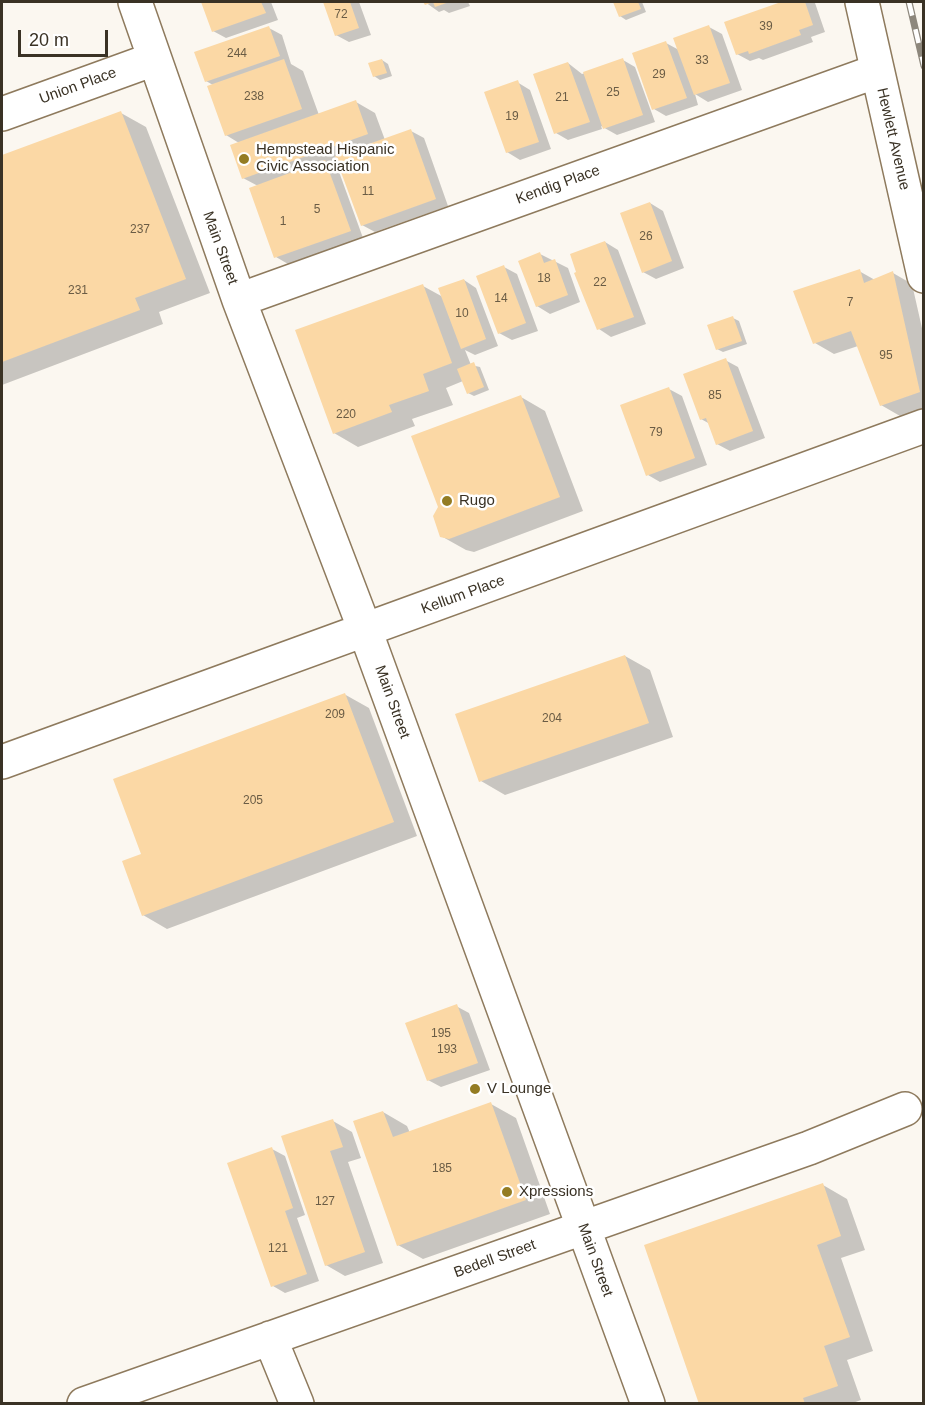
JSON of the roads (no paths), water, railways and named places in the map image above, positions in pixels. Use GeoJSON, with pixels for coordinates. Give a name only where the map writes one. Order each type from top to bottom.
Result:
{"type":"FeatureCollection","features":[{"type":"Feature","properties":{"kind":"street","name":"Main Street"},"geometry":{"type":"LineString","coordinates":[[135,2],[239,300],[365,630],[648,1404]]}},
{"type":"Feature","properties":{"kind":"street","name":"Hewlett Avenue"},"geometry":{"type":"LineString","coordinates":[[862,2],[924,276]]}},
{"type":"Feature","properties":{"kind":"street","name":"Union Place"},"geometry":{"type":"LineString","coordinates":[[2,114],[154,58]]}},
{"type":"Feature","properties":{"kind":"street","name":"Kendig Place"},"geometry":{"type":"LineString","coordinates":[[239,300],[877,70]]}},
{"type":"Feature","properties":{"kind":"street","name":"Kellum Place"},"geometry":{"type":"LineString","coordinates":[[2,762],[924,426]]}},
{"type":"Feature","properties":{"kind":"street","name":"Bedell Street"},"geometry":{"type":"LineString","coordinates":[[84,1404],[809,1148],[905,1109]]}},
{"type":"Feature","properties":{"kind":"street"},"geometry":{"type":"LineString","coordinates":[[270,1338],[297,1404]]}},
{"type":"Feature","properties":{"kind":"railway"},"geometry":{"type":"LineString","coordinates":[[909,2],[924,66]]}},
{"type":"Feature","properties":{"kind":"place","name":"Hempstead Hispanic Civic Association"},"geometry":{"type":"Point","coordinates":[244,159]}},
{"type":"Feature","properties":{"kind":"place","name":"Rugo"},"geometry":{"type":"Point","coordinates":[447,501]}},
{"type":"Feature","properties":{"kind":"place","name":"V Lounge"},"geometry":{"type":"Point","coordinates":[475,1089]}},
{"type":"Feature","properties":{"kind":"place","name":"Xpressions"},"geometry":{"type":"Point","coordinates":[507,1192]}}]}
